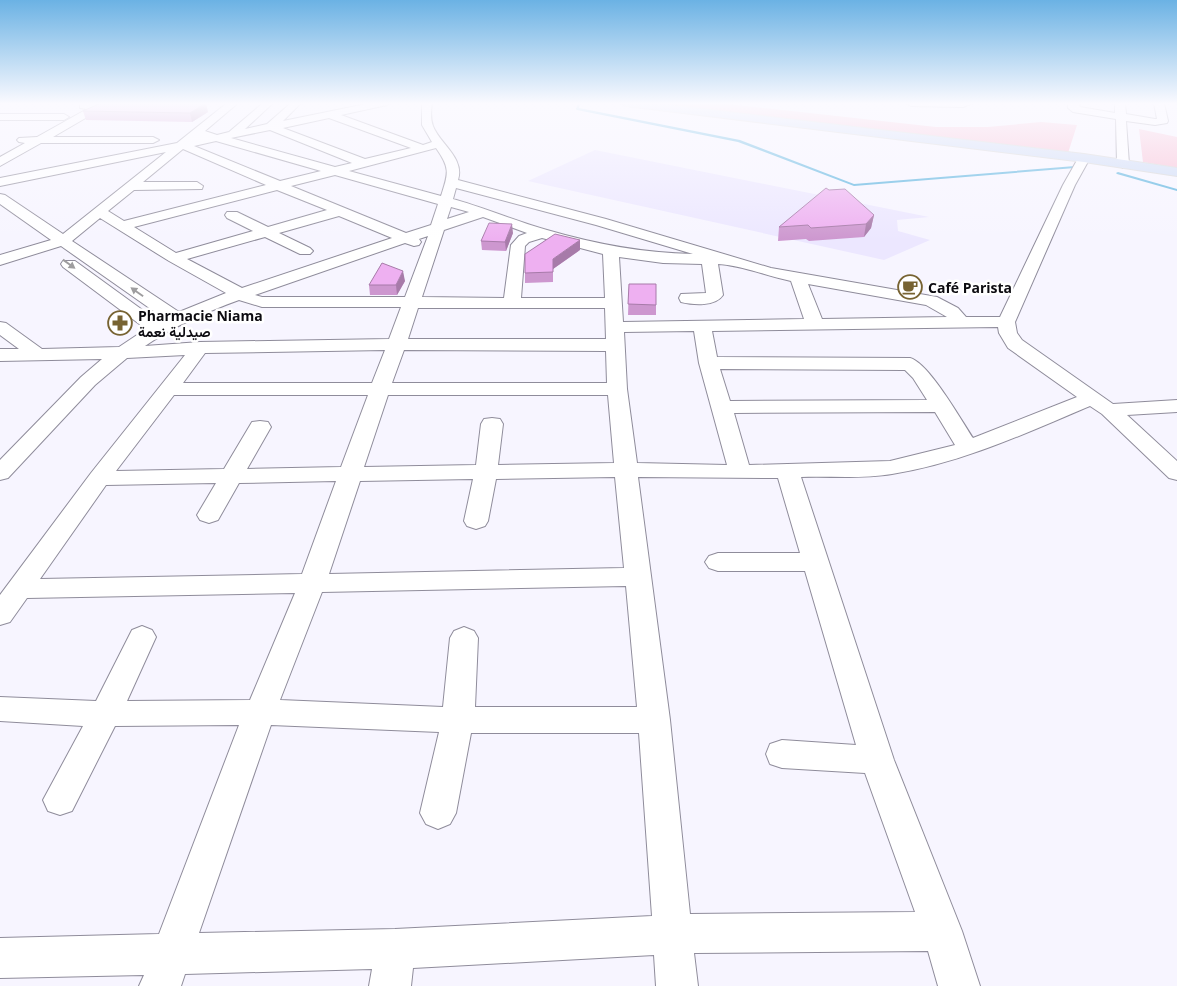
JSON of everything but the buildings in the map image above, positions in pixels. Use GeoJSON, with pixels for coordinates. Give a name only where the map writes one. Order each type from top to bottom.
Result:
{"type":"FeatureCollection","features":[{"type":"Feature","properties":{"kind":"main road"},"geometry":{"type":"LineString","coordinates":[[1011,149],[1177,172]]}},
{"type":"Feature","properties":{"kind":"street"},"geometry":{"type":"LineString","coordinates":[[0,162],[24,149]]}},
{"type":"Feature","properties":{"kind":"street"},"geometry":{"type":"LineString","coordinates":[[0,182],[149,149]]}},
{"type":"Feature","properties":{"kind":"street"},"geometry":{"type":"LineString","coordinates":[[0,260],[64,241],[175,149]]}},
{"type":"Feature","properties":{"kind":"street"},"geometry":{"type":"LineString","coordinates":[[202,149],[280,186],[432,249]]}},
{"type":"Feature","properties":{"kind":"street"},"geometry":{"type":"LineString","coordinates":[[259,149],[483,212],[542,233],[611,251],[654,257],[728,260]]}},
{"type":"Feature","properties":{"kind":"street"},"geometry":{"type":"LineString","coordinates":[[328,149],[364,163]]}},
{"type":"Feature","properties":{"kind":"street"},"geometry":{"type":"LineString","coordinates":[[121,226],[418,149]]}},
{"type":"Feature","properties":{"kind":"street"},"geometry":{"type":"LineString","coordinates":[[165,970],[260,712],[313,582],[410,303],[432,249],[437,226],[454,174],[453,165],[442,149]]}},
{"type":"Feature","properties":{"kind":"street"},"geometry":{"type":"LineString","coordinates":[[1122,149],[1123,164]]}},
{"type":"Feature","properties":{"kind":"street"},"geometry":{"type":"LineString","coordinates":[[1084,158],[1069,185],[1006,322],[1008,333],[1015,344],[1101,404],[1177,473]]}},
{"type":"Feature","properties":{"kind":"street"},"geometry":{"type":"LineString","coordinates":[[450,182],[798,278],[931,301],[946,308],[961,322]]}},
{"type":"Feature","properties":{"kind":"street"},"geometry":{"type":"LineString","coordinates":[[129,186],[197,186]]}},
{"type":"Feature","properties":{"kind":"street"},"geometry":{"type":"LineString","coordinates":[[0,198],[177,319]]}},
{"type":"Feature","properties":{"kind":"street"},"geometry":{"type":"LineString","coordinates":[[99,211],[174,258],[253,300],[272,303],[512,304],[614,325]]}},
{"type":"Feature","properties":{"kind":"street"},"geometry":{"type":"LineString","coordinates":[[174,258],[340,211]]}},
{"type":"Feature","properties":{"kind":"street"},"geometry":{"type":"LineString","coordinates":[[0,473],[88,381],[123,353],[158,329],[177,319],[241,293],[483,212]]}},
{"type":"Feature","properties":{"kind":"street"},"geometry":{"type":"LineString","coordinates":[[232,215],[305,251]]}},
{"type":"Feature","properties":{"kind":"street"},"geometry":{"type":"LineString","coordinates":[[0,216],[46,247],[158,329]]}},
{"type":"Feature","properties":{"kind":"street"},"geometry":{"type":"LineString","coordinates":[[512,304],[518,245],[524,239],[542,233]]}},
{"type":"Feature","properties":{"kind":"street"},"geometry":{"type":"LineString","coordinates":[[611,251],[618,389],[654,720],[677,986]]}},
{"type":"Feature","properties":{"kind":"street"},"geometry":{"type":"LineString","coordinates":[[687,298],[709,298],[715,295],[709,260]]}},
{"type":"Feature","properties":{"kind":"street"},"geometry":{"type":"LineString","coordinates":[[798,278],[815,324]]}},
{"type":"Feature","properties":{"kind":"street"},"geometry":{"type":"LineString","coordinates":[[3,358],[200,348],[397,344],[614,325],[1006,322]]}},
{"type":"Feature","properties":{"kind":"street"},"geometry":{"type":"LineString","coordinates":[[702,325],[720,407],[740,472]]}},
{"type":"Feature","properties":{"kind":"street"},"geometry":{"type":"LineString","coordinates":[[0,327],[39,355]]}},
{"type":"Feature","properties":{"kind":"street"},"geometry":{"type":"LineString","coordinates":[[0,615],[99,478],[200,348]]}},
{"type":"Feature","properties":{"kind":"street"},"geometry":{"type":"LineString","coordinates":[[709,363],[908,363],[917,370],[968,447]]}},
{"type":"Feature","properties":{"kind":"street"},"geometry":{"type":"LineString","coordinates":[[169,389],[618,389]]}},
{"type":"Feature","properties":{"kind":"street"},"geometry":{"type":"LineString","coordinates":[[99,478],[626,470],[740,472],[890,468],[913,464],[1101,404],[1177,406]]}},
{"type":"Feature","properties":{"kind":"street"},"geometry":{"type":"LineString","coordinates":[[720,407],[942,406]]}},
{"type":"Feature","properties":{"kind":"street"},"geometry":{"type":"LineString","coordinates":[[476,522],[486,473],[492,424]]}},
{"type":"Feature","properties":{"kind":"street"},"geometry":{"type":"LineString","coordinates":[[209,515],[260,427]]}},
{"type":"Feature","properties":{"kind":"street"},"geometry":{"type":"LineString","coordinates":[[786,471],[877,760],[942,931],[959,986]]}},
{"type":"Feature","properties":{"kind":"street"},"geometry":{"type":"LineString","coordinates":[[718,562],[816,562]]}},
{"type":"Feature","properties":{"kind":"street"},"geometry":{"type":"LineString","coordinates":[[18,589],[639,576]]}},
{"type":"Feature","properties":{"kind":"street"},"geometry":{"type":"LineString","coordinates":[[60,800],[105,714],[142,637]]}},
{"type":"Feature","properties":{"kind":"street"},"geometry":{"type":"LineString","coordinates":[[438,814],[458,720],[464,638]]}},
{"type":"Feature","properties":{"kind":"street"},"geometry":{"type":"LineString","coordinates":[[0,709],[105,714],[260,712],[458,720],[654,720]]}},
{"type":"Feature","properties":{"kind":"street"},"geometry":{"type":"LineString","coordinates":[[782,754],[877,760]]}},
{"type":"Feature","properties":{"kind":"street"},"geometry":{"type":"LineString","coordinates":[[0,958],[165,970],[392,967],[673,934],[942,931]]}},
{"type":"Feature","properties":{"kind":"shaded area"},"geometry":{"type":"Polygon","coordinates":[[[1035,149],[1069,149],[1068,153],[1035,149]]]}},
{"type":"Feature","properties":{"kind":"shaded area"},"geometry":{"type":"Polygon","coordinates":[[[1141,149],[1177,149],[1177,168],[1143,162],[1141,149]]]}},
{"type":"Feature","properties":{"kind":"shaded area"},"geometry":{"type":"Polygon","coordinates":[[[595,150],[929,217],[897,220],[898,231],[930,240],[884,260],[528,181],[595,150]]]}},
{"type":"Feature","properties":{"kind":"waterway"},"geometry":{"type":"LineString","coordinates":[[760,149],[854,185],[1075,167]]}},
{"type":"Feature","properties":{"kind":"waterway"},"geometry":{"type":"LineString","coordinates":[[1118,173],[1177,190]]}},
{"type":"Feature","properties":{"kind":"place","name":"Café Parista"},"geometry":{"type":"Point","coordinates":[910,287]}},
{"type":"Feature","properties":{"kind":"place","name":"Pharmacie Niama صيدلية نعمة"},"geometry":{"type":"Point","coordinates":[120,323]}}]}
